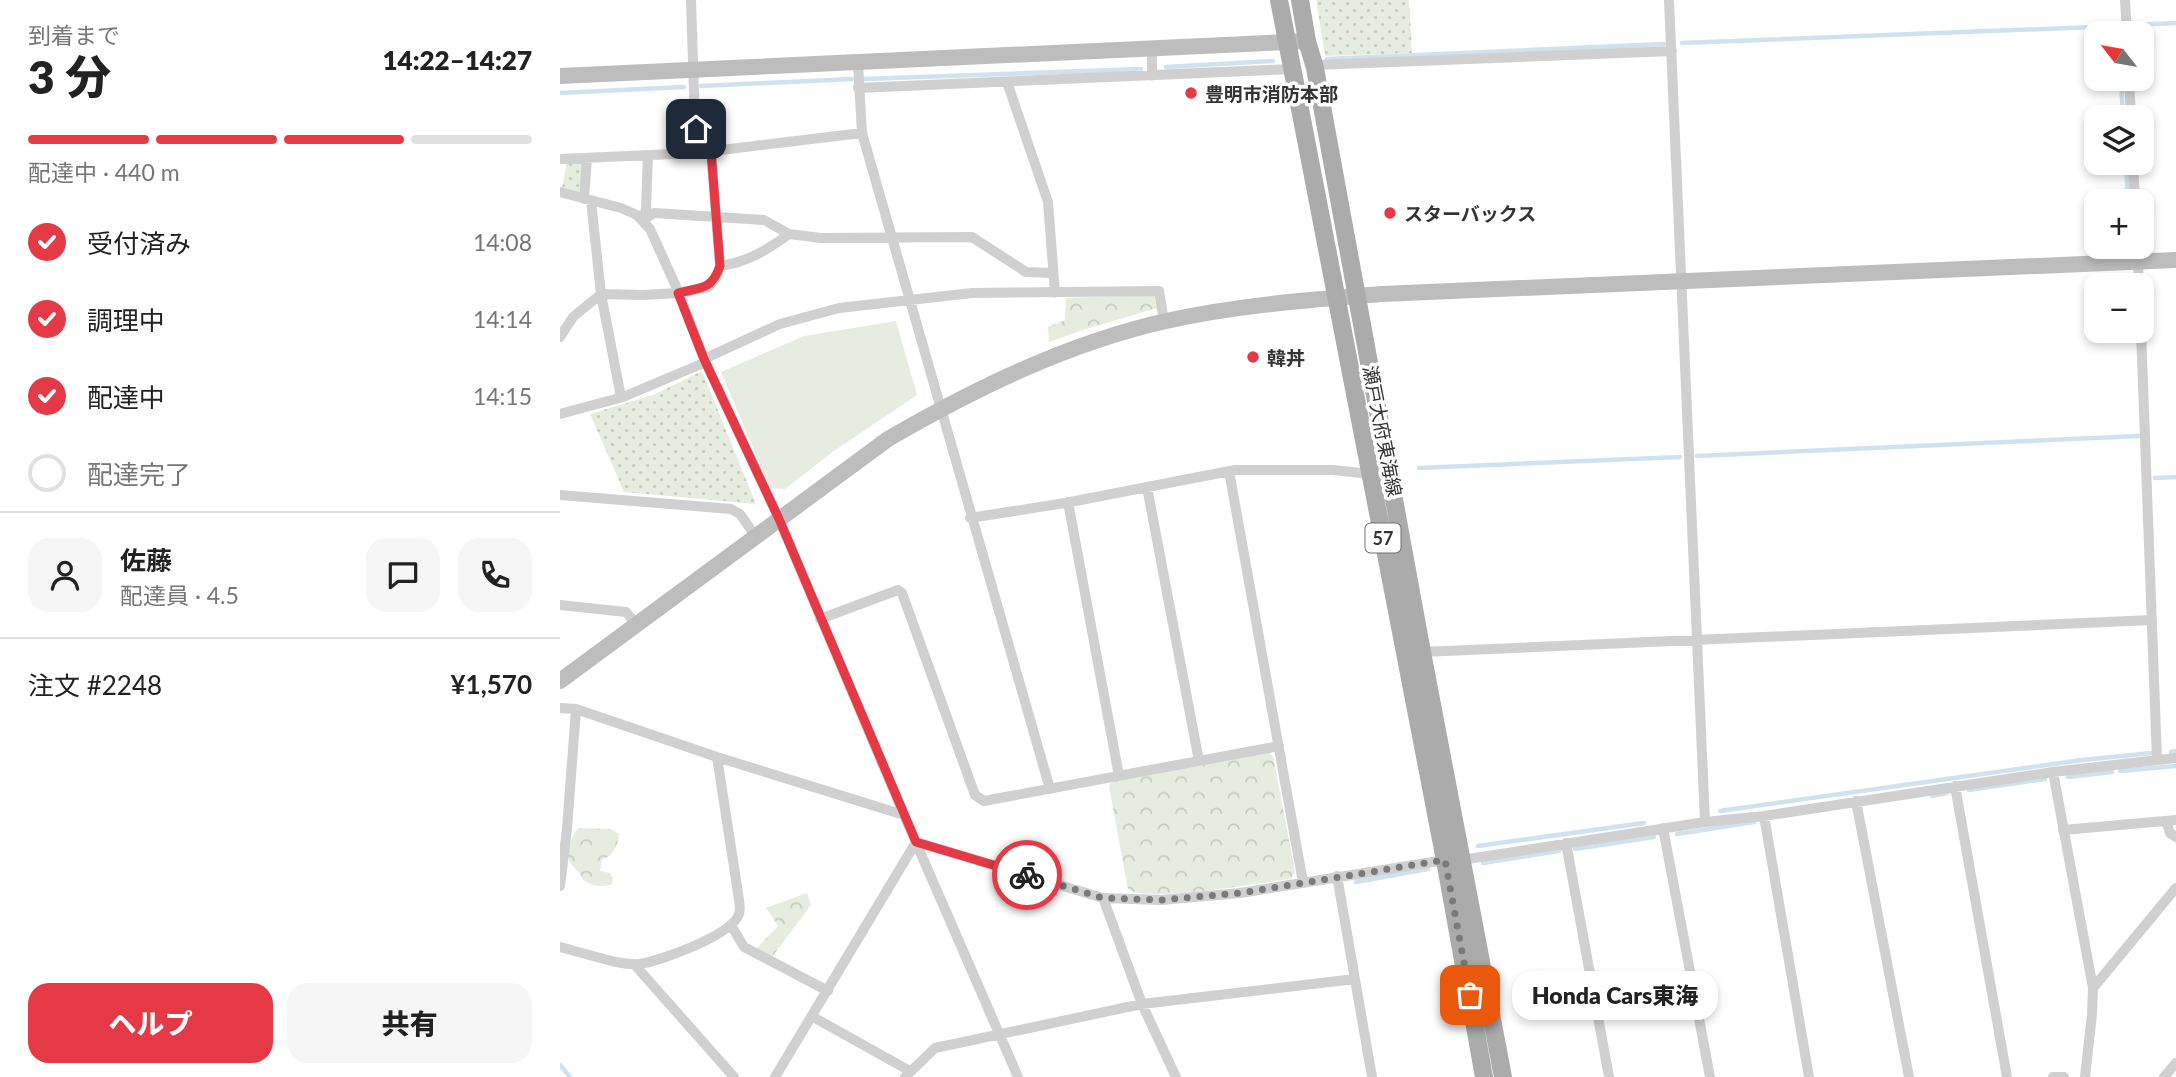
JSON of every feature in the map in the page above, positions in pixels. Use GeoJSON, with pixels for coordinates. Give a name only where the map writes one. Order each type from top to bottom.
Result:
{"type":"FeatureCollection","features":[{"type":"Feature","properties":{"kind":"main road","name":"瀬戸大府東海線"},"geometry":{"type":"LineString","coordinates":[[1279,0],[1370,474],[1503,1077]]}},
{"type":"Feature","properties":{"kind":"main road","name":"瀬戸大府東海線"},"geometry":{"type":"LineString","coordinates":[[1300,0],[1307,41],[1315,65],[1422,652],[1484,1077]]}},
{"type":"Feature","properties":{"kind":"street"},"geometry":{"type":"LineString","coordinates":[[691,0],[696,153]]}},
{"type":"Feature","properties":{"kind":"street"},"geometry":{"type":"LineString","coordinates":[[1670,0],[1705,822]]}},
{"type":"Feature","properties":{"kind":"street"},"geometry":{"type":"LineString","coordinates":[[2125,0],[2126,21]]}},
{"type":"Feature","properties":{"kind":"street"},"geometry":{"type":"LineString","coordinates":[[560,76],[1307,41]]}},
{"type":"Feature","properties":{"kind":"street"},"geometry":{"type":"LineString","coordinates":[[1152,50],[1152,76]]}},
{"type":"Feature","properties":{"kind":"street"},"geometry":{"type":"LineString","coordinates":[[1315,65],[1672,51]]}},
{"type":"Feature","properties":{"kind":"street"},"geometry":{"type":"LineString","coordinates":[[858,63],[862,134],[1049,789]]}},
{"type":"Feature","properties":{"kind":"street"},"geometry":{"type":"LineString","coordinates":[[858,88],[1292,69]]}},
{"type":"Feature","properties":{"kind":"street"},"geometry":{"type":"LineString","coordinates":[[1007,82],[1048,202],[1055,293]]}},
{"type":"Feature","properties":{"kind":"street"},"geometry":{"type":"LineString","coordinates":[[560,159],[696,153],[862,134]]}},
{"type":"Feature","properties":{"kind":"street"},"geometry":{"type":"LineString","coordinates":[[560,337],[573,317],[601,293],[678,293],[708,287],[716,278],[720,266],[711,151]]}},
{"type":"Feature","properties":{"kind":"street"},"geometry":{"type":"LineString","coordinates":[[643,220],[646,209],[648,155]]}},
{"type":"Feature","properties":{"kind":"street"},"geometry":{"type":"LineString","coordinates":[[587,158],[587,200],[621,397]]}},
{"type":"Feature","properties":{"kind":"street"},"geometry":{"type":"LineString","coordinates":[[560,192],[621,208],[643,220],[650,229],[705,361],[779,519],[1018,1077]]}},
{"type":"Feature","properties":{"kind":"street"},"geometry":{"type":"LineString","coordinates":[[643,220],[654,213],[764,220],[789,234],[821,237],[972,237],[1026,272],[1053,273]]}},
{"type":"Feature","properties":{"kind":"street"},"geometry":{"type":"LineString","coordinates":[[720,266],[740,263],[762,254],[789,234]]}},
{"type":"Feature","properties":{"kind":"street"},"geometry":{"type":"LineString","coordinates":[[560,681],[888,439],[941,409],[1021,370],[1164,321],[1269,304],[1358,296],[1683,282],[2084,257]]}},
{"type":"Feature","properties":{"kind":"street"},"geometry":{"type":"LineString","coordinates":[[2154,257],[2176,260]]}},
{"type":"Feature","properties":{"kind":"street"},"geometry":{"type":"LineString","coordinates":[[560,414],[621,397],[705,361],[779,324],[839,308],[972,293],[1158,291],[1164,321]]}},
{"type":"Feature","properties":{"kind":"street"},"geometry":{"type":"LineString","coordinates":[[2141,343],[2157,760]]}},
{"type":"Feature","properties":{"kind":"street"},"geometry":{"type":"LineString","coordinates":[[970,518],[1229,471],[1334,470],[1370,474]]}},
{"type":"Feature","properties":{"kind":"street"},"geometry":{"type":"LineString","coordinates":[[1229,471],[1303,882]]}},
{"type":"Feature","properties":{"kind":"street"},"geometry":{"type":"LineString","coordinates":[[1147,487],[1199,761]]}},
{"type":"Feature","properties":{"kind":"street"},"geometry":{"type":"LineString","coordinates":[[560,495],[731,509],[740,514],[756,537]]}},
{"type":"Feature","properties":{"kind":"street"},"geometry":{"type":"LineString","coordinates":[[1068,502],[1119,776]]}},
{"type":"Feature","properties":{"kind":"street"},"geometry":{"type":"LineString","coordinates":[[820,619],[898,590],[902,593],[975,795],[984,801],[1279,746]]}},
{"type":"Feature","properties":{"kind":"street"},"geometry":{"type":"LineString","coordinates":[[560,605],[626,612],[636,624]]}},
{"type":"Feature","properties":{"kind":"street"},"geometry":{"type":"LineString","coordinates":[[1422,652],[2152,620]]}},
{"type":"Feature","properties":{"kind":"street"},"geometry":{"type":"LineString","coordinates":[[560,708],[576,709],[717,757],[904,815]]}},
{"type":"Feature","properties":{"kind":"street"},"geometry":{"type":"LineString","coordinates":[[560,886],[576,709]]}},
{"type":"Feature","properties":{"kind":"street"},"geometry":{"type":"LineString","coordinates":[[560,947],[634,964],[692,948],[731,925],[740,913],[732,844],[717,757]]}},
{"type":"Feature","properties":{"kind":"street"},"geometry":{"type":"LineString","coordinates":[[916,842],[1103,898],[1161,900],[1240,893],[1663,828],[1763,816],[2053,772],[2176,758]]}},
{"type":"Feature","properties":{"kind":"street"},"geometry":{"type":"LineString","coordinates":[[2053,772],[2093,988],[2085,1077]]}},
{"type":"Feature","properties":{"kind":"street"},"geometry":{"type":"LineString","coordinates":[[1955,786],[2007,1077]]}},
{"type":"Feature","properties":{"kind":"street"},"geometry":{"type":"LineString","coordinates":[[1856,801],[1909,1077]]}},
{"type":"Feature","properties":{"kind":"street"},"geometry":{"type":"LineString","coordinates":[[1763,816],[1809,1077]]}},
{"type":"Feature","properties":{"kind":"street"},"geometry":{"type":"LineString","coordinates":[[2063,830],[2171,821],[2170,833],[2176,837]]}},
{"type":"Feature","properties":{"kind":"street"},"geometry":{"type":"LineString","coordinates":[[1663,828],[1710,1077]]}},
{"type":"Feature","properties":{"kind":"street"},"geometry":{"type":"LineString","coordinates":[[775,1077],[916,842]]}},
{"type":"Feature","properties":{"kind":"street"},"geometry":{"type":"LineString","coordinates":[[1566,843],[1609,1077]]}},
{"type":"Feature","properties":{"kind":"street"},"geometry":{"type":"LineString","coordinates":[[1337,876],[1372,1077]]}},
{"type":"Feature","properties":{"kind":"street"},"geometry":{"type":"LineString","coordinates":[[2093,988],[2176,888]]}},
{"type":"Feature","properties":{"kind":"street"},"geometry":{"type":"LineString","coordinates":[[1103,898],[1142,1003],[1176,1077]]}},
{"type":"Feature","properties":{"kind":"street"},"geometry":{"type":"LineString","coordinates":[[731,925],[744,947],[828,991]]}},
{"type":"Feature","properties":{"kind":"street"},"geometry":{"type":"LineString","coordinates":[[634,964],[734,1077]]}},
{"type":"Feature","properties":{"kind":"street"},"geometry":{"type":"LineString","coordinates":[[813,1017],[907,1074],[935,1048],[1142,1003],[1355,979]]}},
{"type":"Feature","properties":{"kind":"street"},"geometry":{"type":"LineString","coordinates":[[2164,1077],[2176,1063]]}},
{"type":"Feature","properties":{"kind":"street"},"geometry":{"type":"LineString","coordinates":[[2053,1077],[2064,1077]]}},
{"type":"Feature","properties":{"kind":"green space"},"geometry":{"type":"Polygon","coordinates":[[[1316,0],[1409,0],[1412,53],[1325,56],[1316,0]]]}},
{"type":"Feature","properties":{"kind":"green space"},"geometry":{"type":"Polygon","coordinates":[[[584,161],[581,193],[562,188],[567,162],[584,161]]]}},
{"type":"Feature","properties":{"kind":"green space"},"geometry":{"type":"Polygon","coordinates":[[[1154,295],[1157,308],[1049,342],[1048,327],[1065,320],[1066,298],[1154,295]]]}},
{"type":"Feature","properties":{"kind":"green space"},"geometry":{"type":"Polygon","coordinates":[[[896,321],[917,395],[834,451],[785,489],[770,488],[721,372],[804,336],[896,321]]]}},
{"type":"Feature","properties":{"kind":"green space"},"geometry":{"type":"Polygon","coordinates":[[[702,371],[756,504],[624,492],[590,414],[653,395],[702,371]]]}},
{"type":"Feature","properties":{"kind":"green space"},"geometry":{"type":"Polygon","coordinates":[[[1267,752],[1273,756],[1295,872],[1291,879],[1180,893],[1139,893],[1128,889],[1109,787],[1112,781],[1267,752]]]}},
{"type":"Feature","properties":{"kind":"green space"},"geometry":{"type":"Polygon","coordinates":[[[578,828],[611,829],[619,834],[614,850],[602,860],[600,871],[610,873],[612,884],[601,886],[583,880],[569,861],[570,844],[578,828]]]}},
{"type":"Feature","properties":{"kind":"green space"},"geometry":{"type":"Polygon","coordinates":[[[807,893],[811,905],[772,957],[756,949],[778,926],[766,908],[807,893]]]}},
{"type":"Feature","properties":{"kind":"waterway"},"geometry":{"type":"LineString","coordinates":[[2154,24],[2176,23]]}},
{"type":"Feature","properties":{"kind":"waterway"},"geometry":{"type":"LineString","coordinates":[[1682,43],[2084,27]]}},
{"type":"Feature","properties":{"kind":"waterway"},"geometry":{"type":"LineString","coordinates":[[1327,59],[1664,44]]}},
{"type":"Feature","properties":{"kind":"waterway"},"geometry":{"type":"LineString","coordinates":[[1166,67],[1273,61]]}},
{"type":"Feature","properties":{"kind":"waterway"},"geometry":{"type":"LineString","coordinates":[[863,79],[1141,69]]}},
{"type":"Feature","properties":{"kind":"waterway"},"geometry":{"type":"LineString","coordinates":[[701,86],[852,79]]}},
{"type":"Feature","properties":{"kind":"waterway"},"geometry":{"type":"LineString","coordinates":[[560,93],[684,87]]}},
{"type":"Feature","properties":{"kind":"waterway"},"geometry":{"type":"LineString","coordinates":[[2122,91],[2122,105]]}},
{"type":"Feature","properties":{"kind":"waterway"},"geometry":{"type":"LineString","coordinates":[[2127,175],[2127,189]]}},
{"type":"Feature","properties":{"kind":"waterway"},"geometry":{"type":"LineString","coordinates":[[1697,456],[2139,436]]}},
{"type":"Feature","properties":{"kind":"waterway"},"geometry":{"type":"LineString","coordinates":[[1419,468],[1680,457]]}},
{"type":"Feature","properties":{"kind":"waterway"},"geometry":{"type":"LineString","coordinates":[[2155,478],[2176,477]]}},
{"type":"Feature","properties":{"kind":"waterway"},"geometry":{"type":"LineString","coordinates":[[2171,752],[2176,751]]}},
{"type":"Feature","properties":{"kind":"waterway"},"geometry":{"type":"LineString","coordinates":[[1720,811],[2082,760],[2152,753]]}},
{"type":"Feature","properties":{"kind":"waterway"},"geometry":{"type":"LineString","coordinates":[[2120,771],[2176,766]]}},
{"type":"Feature","properties":{"kind":"waterway"},"geometry":{"type":"LineString","coordinates":[[2068,777],[2112,772]]}},
{"type":"Feature","properties":{"kind":"waterway"},"geometry":{"type":"LineString","coordinates":[[1969,790],[2045,779]]}},
{"type":"Feature","properties":{"kind":"waterway"},"geometry":{"type":"LineString","coordinates":[[1932,796],[1947,793]]}},
{"type":"Feature","properties":{"kind":"waterway"},"geometry":{"type":"LineString","coordinates":[[1677,834],[1754,822]]}},
{"type":"Feature","properties":{"kind":"waterway"},"geometry":{"type":"LineString","coordinates":[[1478,846],[1644,823]]}},
{"type":"Feature","properties":{"kind":"waterway"},"geometry":{"type":"LineString","coordinates":[[1575,849],[1654,837]]}},
{"type":"Feature","properties":{"kind":"waterway"},"geometry":{"type":"LineString","coordinates":[[1483,863],[1559,851]]}},
{"type":"Feature","properties":{"kind":"waterway"},"geometry":{"type":"LineString","coordinates":[[1356,882],[1428,869]]}},
{"type":"Feature","properties":{"kind":"waterway"},"geometry":{"type":"LineString","coordinates":[[560,1065],[570,1077]]}},
{"type":"Feature","properties":{"kind":"way so far"},"geometry":{"type":"LineString","coordinates":[[1027,875],[1103,898],[1161,900],[1240,893],[1445,860],[1470,995]]}},
{"type":"Feature","properties":{"kind":"place","name":"豊明市消防本部"},"geometry":{"type":"Point","coordinates":[1191,93]}},
{"type":"Feature","properties":{"kind":"place","name":"スターバックス"},"geometry":{"type":"Point","coordinates":[1390,213]}},
{"type":"Feature","properties":{"kind":"place","name":"韓丼"},"geometry":{"type":"Point","coordinates":[1253,357]}},
{"type":"Feature","properties":{"kind":"place","name":"Honda Cars東海"},"geometry":{"type":"Point","coordinates":[1470,995]}},
{"type":"Feature","properties":{"kind":"route"},"geometry":{"type":"LineString","coordinates":[[696,129],[696,153],[711,151],[720,266],[716,278],[708,287],[678,293],[704,359],[779,519],[916,842],[1027,875]]}}]}
